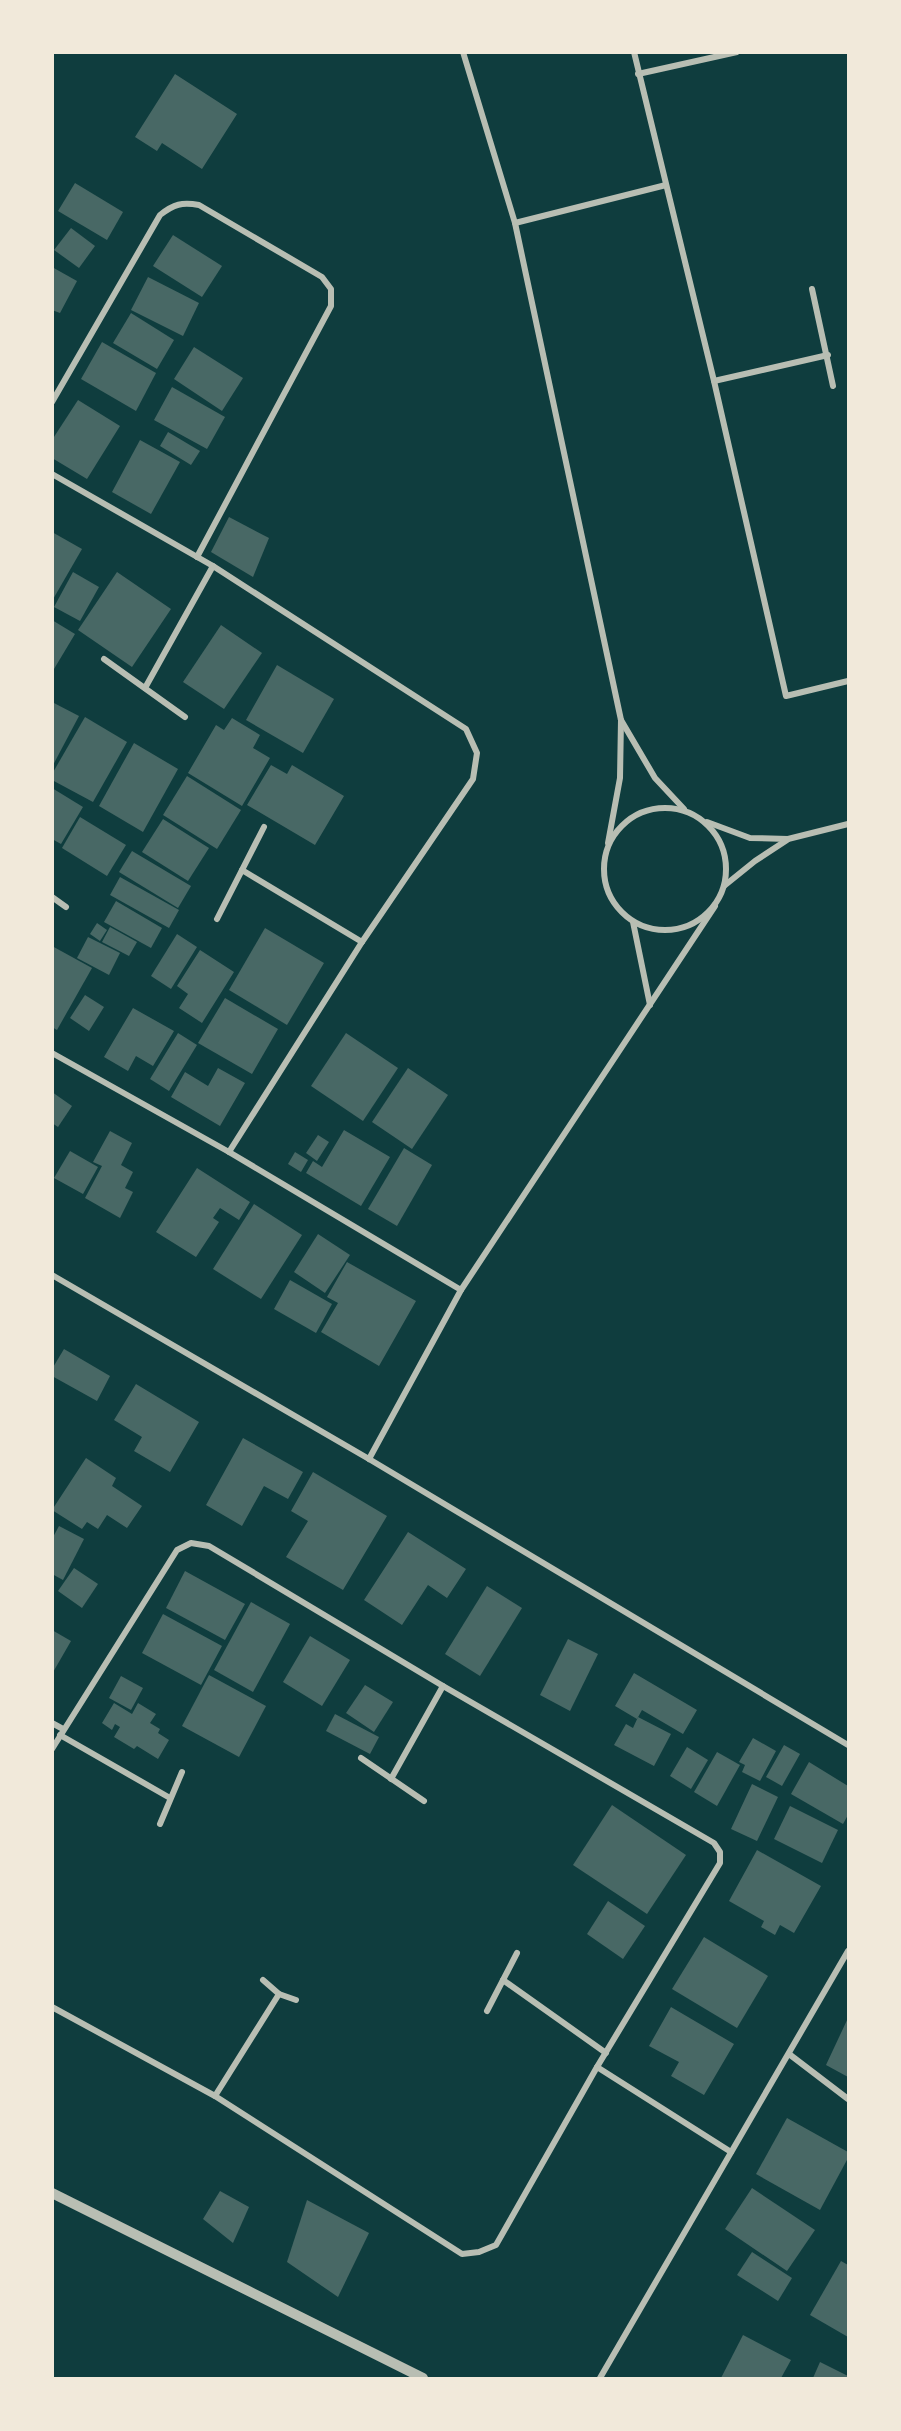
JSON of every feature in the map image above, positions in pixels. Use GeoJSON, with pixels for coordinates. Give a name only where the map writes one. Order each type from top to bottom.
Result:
{"type":"FeatureCollection","features":[{"type":"Feature","properties":{"kind":"street"},"geometry":{"type":"LineString","coordinates":[[463,52],[515,223],[621,720],[620,778],[603,865],[606,887],[616,907],[633,922],[654,930],[677,930],[698,922],[715,906]]}},
{"type":"Feature","properties":{"kind":"street"},"geometry":{"type":"LineString","coordinates":[[634,52],[714,381],[786,696],[849,681]]}},
{"type":"Feature","properties":{"kind":"street"},"geometry":{"type":"LineString","coordinates":[[638,74],[736,52]]}},
{"type":"Feature","properties":{"kind":"street"},"geometry":{"type":"LineString","coordinates":[[515,223],[666,185]]}},
{"type":"Feature","properties":{"kind":"street"},"geometry":{"type":"LineString","coordinates":[[52,402],[160,215],[172,205],[184,202],[199,205],[322,277],[331,288],[331,306],[197,557]]}},
{"type":"Feature","properties":{"kind":"street"},"geometry":{"type":"LineString","coordinates":[[812,289],[833,386]]}},
{"type":"Feature","properties":{"kind":"street"},"geometry":{"type":"LineString","coordinates":[[714,381],[828,355]]}},
{"type":"Feature","properties":{"kind":"street"},"geometry":{"type":"LineString","coordinates":[[52,474],[213,566],[466,729],[477,753],[473,779],[362,942],[229,1152]]}},
{"type":"Feature","properties":{"kind":"street"},"geometry":{"type":"LineString","coordinates":[[145,688],[213,566]]}},
{"type":"Feature","properties":{"kind":"street"},"geometry":{"type":"LineString","coordinates":[[104,658],[185,717]]}},
{"type":"Feature","properties":{"kind":"street"},"geometry":{"type":"LineString","coordinates":[[621,720],[656,778],[686,810],[706,822],[750,838],[788,839],[849,825]]}},
{"type":"Feature","properties":{"kind":"street"},"geometry":{"type":"LineString","coordinates":[[608,843],[621,824],[640,811],[663,807],[686,810]]}},
{"type":"Feature","properties":{"kind":"street"},"geometry":{"type":"LineString","coordinates":[[369,1459],[460,1290],[715,906],[724,886],[727,863],[720,840],[706,822]]}},
{"type":"Feature","properties":{"kind":"street"},"geometry":{"type":"LineString","coordinates":[[217,919],[264,827]]}},
{"type":"Feature","properties":{"kind":"street"},"geometry":{"type":"LineString","coordinates":[[724,886],[754,861],[788,839]]}},
{"type":"Feature","properties":{"kind":"street"},"geometry":{"type":"LineString","coordinates":[[242,870],[362,942]]}},
{"type":"Feature","properties":{"kind":"street"},"geometry":{"type":"LineString","coordinates":[[52,897],[66,907]]}},
{"type":"Feature","properties":{"kind":"street"},"geometry":{"type":"LineString","coordinates":[[633,922],[650,1006]]}},
{"type":"Feature","properties":{"kind":"street"},"geometry":{"type":"LineString","coordinates":[[52,1053],[229,1152],[460,1290]]}},
{"type":"Feature","properties":{"kind":"street"},"geometry":{"type":"LineString","coordinates":[[54,1278],[369,1459],[849,1745]]}},
{"type":"Feature","properties":{"kind":"street"},"geometry":{"type":"LineString","coordinates":[[52,1749],[177,1550],[191,1543],[209,1546],[714,1844],[720,1852],[720,1863],[597,2067],[496,2246],[479,2252],[462,2254],[215,2096],[52,2007]]}},
{"type":"Feature","properties":{"kind":"street"},"geometry":{"type":"LineString","coordinates":[[391,1779],[443,1686]]}},
{"type":"Feature","properties":{"kind":"street"},"geometry":{"type":"LineString","coordinates":[[52,1722],[62,1732],[171,1798]]}},
{"type":"Feature","properties":{"kind":"street"},"geometry":{"type":"LineString","coordinates":[[361,1758],[424,1801]]}},
{"type":"Feature","properties":{"kind":"street"},"geometry":{"type":"LineString","coordinates":[[160,1824],[182,1772]]}},
{"type":"Feature","properties":{"kind":"street"},"geometry":{"type":"LineString","coordinates":[[600,2379],[849,1951]]}},
{"type":"Feature","properties":{"kind":"street"},"geometry":{"type":"LineString","coordinates":[[487,2011],[516,1953]]}},
{"type":"Feature","properties":{"kind":"street"},"geometry":{"type":"LineString","coordinates":[[263,1980],[279,1994],[296,2000]]}},
{"type":"Feature","properties":{"kind":"street"},"geometry":{"type":"LineString","coordinates":[[503,1980],[606,2053]]}},
{"type":"Feature","properties":{"kind":"street"},"geometry":{"type":"LineString","coordinates":[[215,2096],[279,1994]]}},
{"type":"Feature","properties":{"kind":"street"},"geometry":{"type":"LineString","coordinates":[[789,2054],[849,2099]]}},
{"type":"Feature","properties":{"kind":"street"},"geometry":{"type":"LineString","coordinates":[[597,2067],[731,2152]]}},
{"type":"Feature","properties":{"kind":"street"},"geometry":{"type":"LineString","coordinates":[[52,2193],[423,2379]]}},
{"type":"Feature","properties":{"kind":"building"},"geometry":{"type":"Polygon","coordinates":[[[175,74],[237,114],[202,169],[162,143],[157,151],[135,137],[175,74]]]}},
{"type":"Feature","properties":{"kind":"building"},"geometry":{"type":"Polygon","coordinates":[[[75,183],[123,212],[107,240],[58,211],[75,183]]]}},
{"type":"Feature","properties":{"kind":"building"},"geometry":{"type":"Polygon","coordinates":[[[71,228],[95,246],[79,268],[54,250],[71,228]]]}},
{"type":"Feature","properties":{"kind":"building"},"geometry":{"type":"Polygon","coordinates":[[[173,235],[222,266],[202,297],[153,266],[173,235]]]}},
{"type":"Feature","properties":{"kind":"building"},"geometry":{"type":"Polygon","coordinates":[[[52,267],[77,281],[60,313],[52,310],[52,267]]]}},
{"type":"Feature","properties":{"kind":"building"},"geometry":{"type":"Polygon","coordinates":[[[148,277],[199,303],[183,336],[131,310],[148,277]]]}},
{"type":"Feature","properties":{"kind":"building"},"geometry":{"type":"Polygon","coordinates":[[[131,313],[174,340],[157,369],[113,343],[131,313]]]}},
{"type":"Feature","properties":{"kind":"building"},"geometry":{"type":"Polygon","coordinates":[[[102,342],[156,373],[136,411],[81,379],[102,342]]]}},
{"type":"Feature","properties":{"kind":"building"},"geometry":{"type":"Polygon","coordinates":[[[194,347],[243,378],[222,411],[174,379],[194,347]]]}},
{"type":"Feature","properties":{"kind":"building"},"geometry":{"type":"Polygon","coordinates":[[[172,387],[225,417],[207,449],[154,420],[172,387]]]}},
{"type":"Feature","properties":{"kind":"building"},"geometry":{"type":"Polygon","coordinates":[[[78,400],[120,426],[87,479],[52,458],[52,440],[78,400]]]}},
{"type":"Feature","properties":{"kind":"building"},"geometry":{"type":"Polygon","coordinates":[[[168,432],[200,451],[191,465],[160,446],[168,432]]]}},
{"type":"Feature","properties":{"kind":"building"},"geometry":{"type":"Polygon","coordinates":[[[140,440],[180,462],[151,514],[112,492],[140,440]]]}},
{"type":"Feature","properties":{"kind":"building"},"geometry":{"type":"Polygon","coordinates":[[[229,517],[269,538],[253,577],[211,552],[229,517]]]}},
{"type":"Feature","properties":{"kind":"building"},"geometry":{"type":"Polygon","coordinates":[[[52,532],[82,549],[52,601],[52,532]]]}},
{"type":"Feature","properties":{"kind":"building"},"geometry":{"type":"Polygon","coordinates":[[[73,572],[99,587],[80,621],[54,607],[73,572]]]}},
{"type":"Feature","properties":{"kind":"building"},"geometry":{"type":"Polygon","coordinates":[[[117,572],[171,609],[132,667],[78,630],[117,572]]]}},
{"type":"Feature","properties":{"kind":"building"},"geometry":{"type":"Polygon","coordinates":[[[52,620],[75,634],[54,669],[52,668],[52,620]]]}},
{"type":"Feature","properties":{"kind":"building"},"geometry":{"type":"Polygon","coordinates":[[[221,625],[262,653],[224,709],[183,682],[221,625]]]}},
{"type":"Feature","properties":{"kind":"building"},"geometry":{"type":"Polygon","coordinates":[[[277,665],[334,699],[303,753],[246,720],[277,665]]]}},
{"type":"Feature","properties":{"kind":"building"},"geometry":{"type":"Polygon","coordinates":[[[52,702],[79,716],[52,767],[52,702]]]}},
{"type":"Feature","properties":{"kind":"building"},"geometry":{"type":"Polygon","coordinates":[[[85,717],[127,742],[93,802],[52,780],[52,774],[85,717]]]}},
{"type":"Feature","properties":{"kind":"building"},"geometry":{"type":"Polygon","coordinates":[[[232,718],[260,735],[253,748],[270,758],[242,806],[188,773],[216,725],[224,730],[232,718]]]}},
{"type":"Feature","properties":{"kind":"building"},"geometry":{"type":"Polygon","coordinates":[[[134,743],[178,769],[143,832],[99,806],[134,743]]]}},
{"type":"Feature","properties":{"kind":"building"},"geometry":{"type":"Polygon","coordinates":[[[271,765],[287,774],[292,765],[344,796],[315,845],[247,805],[271,765]]]}},
{"type":"Feature","properties":{"kind":"building"},"geometry":{"type":"Polygon","coordinates":[[[187,776],[241,810],[217,849],[163,815],[187,776]]]}},
{"type":"Feature","properties":{"kind":"building"},"geometry":{"type":"Polygon","coordinates":[[[52,788],[83,807],[61,844],[52,839],[52,788]]]}},
{"type":"Feature","properties":{"kind":"building"},"geometry":{"type":"Polygon","coordinates":[[[80,817],[126,845],[107,876],[62,848],[80,817]]]}},
{"type":"Feature","properties":{"kind":"building"},"geometry":{"type":"Polygon","coordinates":[[[163,819],[209,848],[188,881],[142,852],[163,819]]]}},
{"type":"Feature","properties":{"kind":"building"},"geometry":{"type":"Polygon","coordinates":[[[132,851],[191,886],[178,908],[119,872],[132,851]]]}},
{"type":"Feature","properties":{"kind":"building"},"geometry":{"type":"Polygon","coordinates":[[[120,877],[179,910],[169,928],[110,895],[120,877]]]}},
{"type":"Feature","properties":{"kind":"building"},"geometry":{"type":"Polygon","coordinates":[[[116,901],[162,928],[151,948],[104,922],[116,901]]]}},
{"type":"Feature","properties":{"kind":"building"},"geometry":{"type":"Polygon","coordinates":[[[97,923],[107,930],[100,941],[90,934],[97,923]]]}},
{"type":"Feature","properties":{"kind":"building"},"geometry":{"type":"Polygon","coordinates":[[[110,927],[137,942],[129,956],[102,942],[110,927]]]}},
{"type":"Feature","properties":{"kind":"building"},"geometry":{"type":"Polygon","coordinates":[[[265,928],[324,963],[287,1025],[229,990],[265,928]]]}},
{"type":"Feature","properties":{"kind":"building"},"geometry":{"type":"Polygon","coordinates":[[[177,934],[197,947],[171,989],[151,976],[177,934]]]}},
{"type":"Feature","properties":{"kind":"building"},"geometry":{"type":"Polygon","coordinates":[[[88,937],[120,953],[109,975],[77,958],[88,937]]]}},
{"type":"Feature","properties":{"kind":"building"},"geometry":{"type":"Polygon","coordinates":[[[52,946],[92,968],[57,1030],[52,1027],[52,946]]]}},
{"type":"Feature","properties":{"kind":"building"},"geometry":{"type":"Polygon","coordinates":[[[200,950],[234,972],[202,1023],[179,1008],[188,994],[177,986],[200,950]]]}},
{"type":"Feature","properties":{"kind":"building"},"geometry":{"type":"Polygon","coordinates":[[[85,995],[104,1007],[89,1031],[70,1018],[85,995]]]}},
{"type":"Feature","properties":{"kind":"building"},"geometry":{"type":"Polygon","coordinates":[[[225,998],[278,1029],[252,1074],[198,1043],[225,998]]]}},
{"type":"Feature","properties":{"kind":"building"},"geometry":{"type":"Polygon","coordinates":[[[133,1008],[174,1031],[153,1066],[136,1056],[128,1071],[104,1057],[133,1008]]]}},
{"type":"Feature","properties":{"kind":"building"},"geometry":{"type":"Polygon","coordinates":[[[178,1033],[197,1045],[169,1091],[150,1079],[178,1033]]]}},
{"type":"Feature","properties":{"kind":"building"},"geometry":{"type":"Polygon","coordinates":[[[346,1033],[398,1068],[363,1121],[311,1086],[346,1033]]]}},
{"type":"Feature","properties":{"kind":"building"},"geometry":{"type":"Polygon","coordinates":[[[218,1068],[245,1083],[220,1126],[171,1097],[185,1072],[208,1086],[218,1068]]]}},
{"type":"Feature","properties":{"kind":"building"},"geometry":{"type":"Polygon","coordinates":[[[408,1068],[448,1095],[412,1149],[372,1122],[408,1068]]]}},
{"type":"Feature","properties":{"kind":"building"},"geometry":{"type":"Polygon","coordinates":[[[52,1092],[72,1106],[58,1127],[52,1123],[52,1092]]]}},
{"type":"Feature","properties":{"kind":"building"},"geometry":{"type":"Polygon","coordinates":[[[344,1130],[390,1157],[361,1206],[306,1173],[313,1161],[322,1167],[344,1130]]]}},
{"type":"Feature","properties":{"kind":"building"},"geometry":{"type":"Polygon","coordinates":[[[110,1131],[132,1143],[121,1165],[133,1172],[125,1188],[133,1192],[120,1218],[85,1198],[102,1166],[93,1162],[110,1131]]]}},
{"type":"Feature","properties":{"kind":"building"},"geometry":{"type":"Polygon","coordinates":[[[318,1135],[329,1142],[317,1161],[306,1153],[318,1135]]]}},
{"type":"Feature","properties":{"kind":"building"},"geometry":{"type":"Polygon","coordinates":[[[404,1148],[432,1165],[397,1226],[368,1209],[404,1148]]]}},
{"type":"Feature","properties":{"kind":"building"},"geometry":{"type":"Polygon","coordinates":[[[70,1151],[98,1167],[83,1194],[54,1178],[70,1151]]]}},
{"type":"Feature","properties":{"kind":"building"},"geometry":{"type":"Polygon","coordinates":[[[295,1152],[308,1160],[301,1172],[288,1164],[295,1152]]]}},
{"type":"Feature","properties":{"kind":"building"},"geometry":{"type":"Polygon","coordinates":[[[197,1168],[250,1202],[239,1220],[220,1208],[213,1218],[219,1222],[196,1257],[156,1232],[197,1168]]]}},
{"type":"Feature","properties":{"kind":"building"},"geometry":{"type":"Polygon","coordinates":[[[254,1204],[302,1235],[261,1299],[213,1269],[254,1204]]]}},
{"type":"Feature","properties":{"kind":"building"},"geometry":{"type":"Polygon","coordinates":[[[318,1234],[350,1255],[325,1293],[294,1272],[318,1234]]]}},
{"type":"Feature","properties":{"kind":"building"},"geometry":{"type":"Polygon","coordinates":[[[347,1262],[416,1301],[379,1366],[321,1332],[338,1303],[327,1297],[347,1262]]]}},
{"type":"Feature","properties":{"kind":"building"},"geometry":{"type":"Polygon","coordinates":[[[290,1280],[332,1304],[316,1333],[274,1309],[290,1280]]]}},
{"type":"Feature","properties":{"kind":"building"},"geometry":{"type":"Polygon","coordinates":[[[64,1349],[110,1376],[97,1401],[52,1376],[52,1369],[64,1349]]]}},
{"type":"Feature","properties":{"kind":"building"},"geometry":{"type":"Polygon","coordinates":[[[136,1384],[199,1422],[170,1472],[134,1451],[142,1437],[114,1420],[136,1384]]]}},
{"type":"Feature","properties":{"kind":"building"},"geometry":{"type":"Polygon","coordinates":[[[243,1438],[303,1472],[288,1499],[264,1486],[242,1526],[206,1505],[243,1438]]]}},
{"type":"Feature","properties":{"kind":"building"},"geometry":{"type":"Polygon","coordinates":[[[86,1458],[116,1478],[112,1486],[142,1506],[127,1528],[107,1515],[98,1529],[87,1522],[82,1529],[52,1510],[86,1458]]]}},
{"type":"Feature","properties":{"kind":"building"},"geometry":{"type":"Polygon","coordinates":[[[313,1472],[387,1516],[343,1590],[286,1557],[308,1521],[291,1511],[313,1472]]]}},
{"type":"Feature","properties":{"kind":"building"},"geometry":{"type":"Polygon","coordinates":[[[59,1526],[84,1539],[63,1580],[52,1574],[52,1539],[59,1526]]]}},
{"type":"Feature","properties":{"kind":"building"},"geometry":{"type":"Polygon","coordinates":[[[408,1532],[466,1569],[447,1598],[428,1585],[402,1625],[364,1600],[408,1532]]]}},
{"type":"Feature","properties":{"kind":"building"},"geometry":{"type":"Polygon","coordinates":[[[74,1568],[98,1584],[82,1608],[58,1591],[74,1568]]]}},
{"type":"Feature","properties":{"kind":"building"},"geometry":{"type":"Polygon","coordinates":[[[185,1571],[245,1604],[225,1640],[166,1608],[185,1571]]]}},
{"type":"Feature","properties":{"kind":"building"},"geometry":{"type":"Polygon","coordinates":[[[487,1586],[522,1608],[480,1676],[445,1654],[487,1586]]]}},
{"type":"Feature","properties":{"kind":"building"},"geometry":{"type":"Polygon","coordinates":[[[251,1602],[290,1624],[253,1692],[214,1670],[251,1602]]]}},
{"type":"Feature","properties":{"kind":"building"},"geometry":{"type":"Polygon","coordinates":[[[163,1614],[222,1646],[201,1685],[142,1653],[163,1614]]]}},
{"type":"Feature","properties":{"kind":"building"},"geometry":{"type":"Polygon","coordinates":[[[52,1630],[71,1641],[52,1674],[52,1630]]]}},
{"type":"Feature","properties":{"kind":"building"},"geometry":{"type":"Polygon","coordinates":[[[310,1636],[350,1660],[322,1706],[283,1682],[310,1636]]]}},
{"type":"Feature","properties":{"kind":"building"},"geometry":{"type":"Polygon","coordinates":[[[568,1639],[598,1654],[570,1711],[540,1695],[568,1639]]]}},
{"type":"Feature","properties":{"kind":"building"},"geometry":{"type":"Polygon","coordinates":[[[634,1673],[697,1710],[683,1734],[642,1710],[637,1719],[615,1706],[634,1673]]]}},
{"type":"Feature","properties":{"kind":"building"},"geometry":{"type":"Polygon","coordinates":[[[209,1675],[266,1706],[239,1757],[182,1726],[209,1675]]]}},
{"type":"Feature","properties":{"kind":"building"},"geometry":{"type":"Polygon","coordinates":[[[121,1676],[143,1688],[131,1710],[109,1698],[121,1676]]]}},
{"type":"Feature","properties":{"kind":"building"},"geometry":{"type":"Polygon","coordinates":[[[365,1685],[393,1702],[374,1732],[346,1713],[365,1685]]]}},
{"type":"Feature","properties":{"kind":"building"},"geometry":{"type":"Polygon","coordinates":[[[114,1703],[132,1714],[138,1703],[156,1714],[150,1723],[160,1729],[158,1733],[169,1740],[158,1759],[137,1746],[134,1749],[114,1737],[120,1727],[115,1724],[112,1730],[102,1723],[114,1703]]]}},
{"type":"Feature","properties":{"kind":"building"},"geometry":{"type":"Polygon","coordinates":[[[335,1714],[379,1737],[370,1754],[326,1731],[335,1714]]]}},
{"type":"Feature","properties":{"kind":"building"},"geometry":{"type":"Polygon","coordinates":[[[638,1717],[671,1734],[654,1766],[614,1745],[626,1724],[633,1728],[638,1717]]]}},
{"type":"Feature","properties":{"kind":"building"},"geometry":{"type":"Polygon","coordinates":[[[753,1738],[776,1751],[760,1781],[742,1772],[745,1765],[739,1762],[753,1738]]]}},
{"type":"Feature","properties":{"kind":"building"},"geometry":{"type":"Polygon","coordinates":[[[784,1745],[800,1754],[782,1786],[766,1777],[784,1745]]]}},
{"type":"Feature","properties":{"kind":"building"},"geometry":{"type":"Polygon","coordinates":[[[687,1747],[708,1760],[691,1789],[670,1776],[687,1747]]]}},
{"type":"Feature","properties":{"kind":"building"},"geometry":{"type":"Polygon","coordinates":[[[717,1752],[740,1765],[717,1806],[694,1792],[717,1752]]]}},
{"type":"Feature","properties":{"kind":"building"},"geometry":{"type":"Polygon","coordinates":[[[809,1762],[848,1786],[848,1815],[843,1824],[791,1794],[809,1762]]]}},
{"type":"Feature","properties":{"kind":"building"},"geometry":{"type":"Polygon","coordinates":[[[752,1784],[778,1797],[757,1841],[731,1829],[752,1784]]]}},
{"type":"Feature","properties":{"kind":"building"},"geometry":{"type":"Polygon","coordinates":[[[612,1805],[686,1855],[647,1914],[573,1865],[612,1805]]]}},
{"type":"Feature","properties":{"kind":"building"},"geometry":{"type":"Polygon","coordinates":[[[790,1806],[838,1830],[822,1863],[774,1839],[790,1806]]]}},
{"type":"Feature","properties":{"kind":"building"},"geometry":{"type":"Polygon","coordinates":[[[757,1850],[821,1886],[794,1933],[780,1925],[775,1935],[761,1927],[764,1921],[729,1901],[757,1850]]]}},
{"type":"Feature","properties":{"kind":"building"},"geometry":{"type":"Polygon","coordinates":[[[608,1901],[645,1926],[623,1959],[587,1934],[608,1901]]]}},
{"type":"Feature","properties":{"kind":"building"},"geometry":{"type":"Polygon","coordinates":[[[704,1937],[768,1976],[737,2028],[672,1989],[704,1937]]]}},
{"type":"Feature","properties":{"kind":"building"},"geometry":{"type":"Polygon","coordinates":[[[671,2007],[734,2044],[704,2095],[671,2076],[679,2062],[649,2046],[671,2007]]]}},
{"type":"Feature","properties":{"kind":"building"},"geometry":{"type":"Polygon","coordinates":[[[848,2018],[848,2077],[826,2065],[848,2018]]]}},
{"type":"Feature","properties":{"kind":"building"},"geometry":{"type":"Polygon","coordinates":[[[787,2118],[848,2152],[848,2158],[820,2210],[756,2174],[787,2118]]]}},
{"type":"Feature","properties":{"kind":"building"},"geometry":{"type":"Polygon","coordinates":[[[752,2188],[815,2230],[787,2271],[725,2229],[752,2188]]]}},
{"type":"Feature","properties":{"kind":"building"},"geometry":{"type":"Polygon","coordinates":[[[220,2191],[249,2207],[233,2243],[203,2219],[220,2191]]]}},
{"type":"Feature","properties":{"kind":"building"},"geometry":{"type":"Polygon","coordinates":[[[307,2200],[369,2233],[338,2297],[287,2262],[307,2200]]]}},
{"type":"Feature","properties":{"kind":"building"},"geometry":{"type":"Polygon","coordinates":[[[752,2252],[792,2278],[778,2301],[737,2275],[752,2252]]]}},
{"type":"Feature","properties":{"kind":"building"},"geometry":{"type":"Polygon","coordinates":[[[841,2261],[848,2265],[848,2337],[810,2315],[841,2261]]]}},
{"type":"Feature","properties":{"kind":"building"},"geometry":{"type":"Polygon","coordinates":[[[743,2335],[791,2360],[781,2378],[721,2378],[743,2335]]]}},
{"type":"Feature","properties":{"kind":"building"},"geometry":{"type":"Polygon","coordinates":[[[820,2362],[848,2376],[848,2378],[813,2378],[820,2362]]]}}]}
